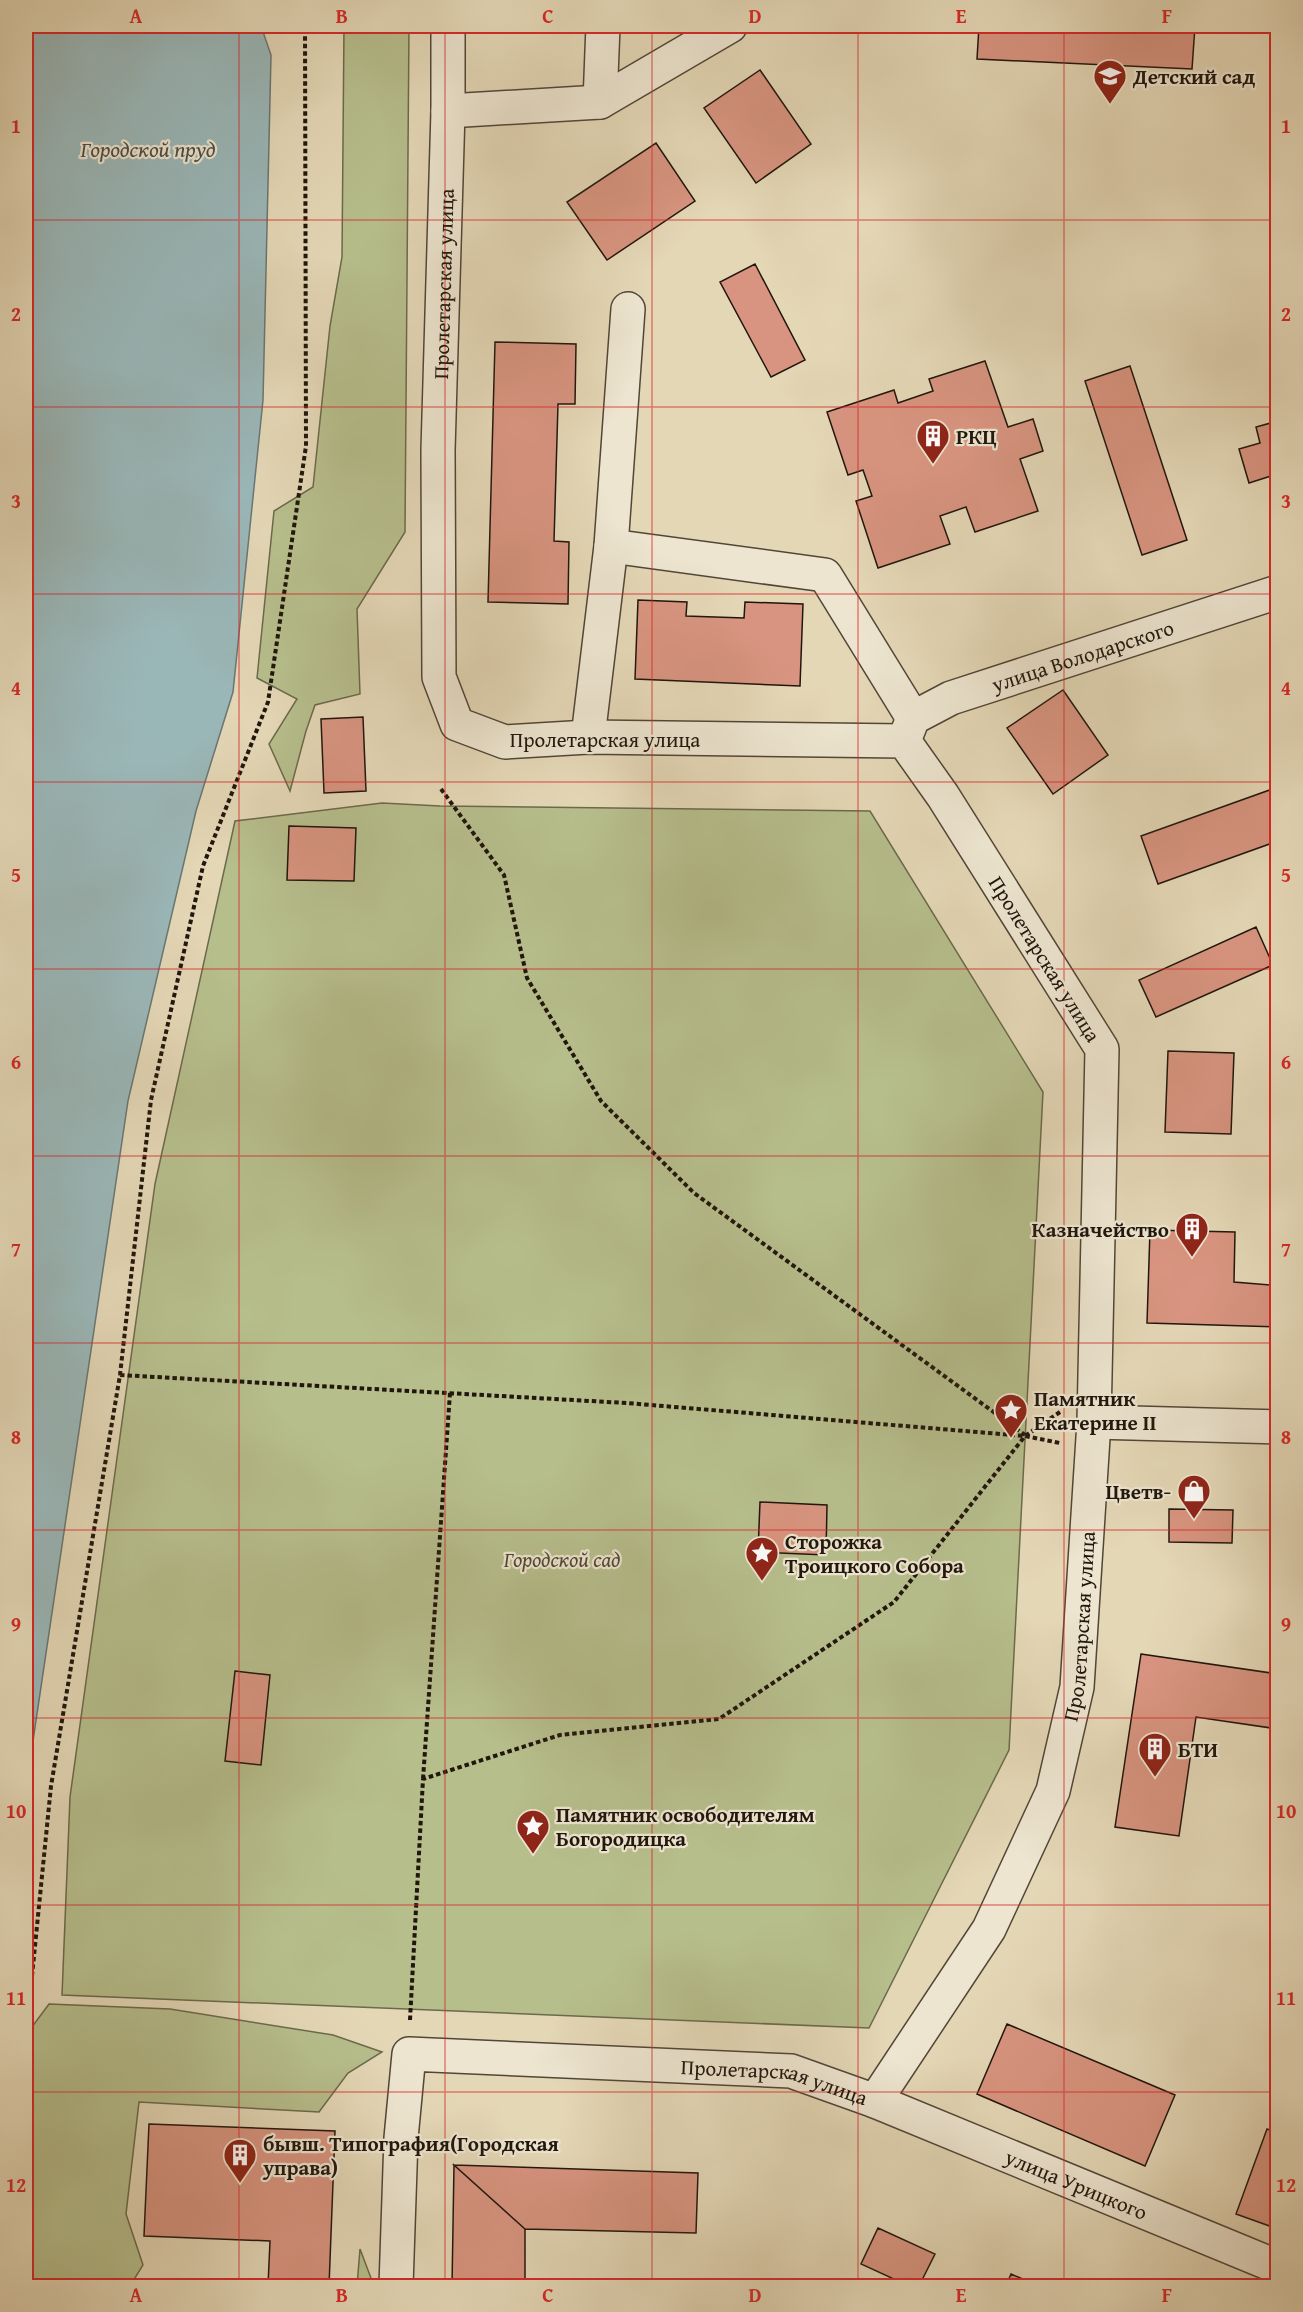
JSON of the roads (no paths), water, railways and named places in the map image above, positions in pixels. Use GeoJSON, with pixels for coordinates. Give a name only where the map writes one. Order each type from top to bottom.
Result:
{"type":"FeatureCollection","features":[{"type":"Feature","properties":{"kind":"street","name":"Пролетарская улица"},"geometry":{"type":"LineString","coordinates":[[396,2286],[401,2138],[409,2054],[791,2072],[875,2101],[989,1929],[1053,1791],[1077,1687],[1094,1422],[1102,1050],[943,796],[908,730],[588,737],[505,742],[457,724],[439,677],[438,450],[448,111],[448,26]]}},
{"type":"Feature","properties":{"kind":"street"},"geometry":{"type":"LineString","coordinates":[[600,102],[603,26]]}},
{"type":"Feature","properties":{"kind":"street"},"geometry":{"type":"LineString","coordinates":[[448,111],[600,102],[730,26]]}},
{"type":"Feature","properties":{"kind":"street"},"geometry":{"type":"LineString","coordinates":[[588,737],[611,546],[628,309]]}},
{"type":"Feature","properties":{"kind":"street"},"geometry":{"type":"LineString","coordinates":[[611,546],[825,575],[908,730]]}},
{"type":"Feature","properties":{"kind":"street","name":"улица Володарского"},"geometry":{"type":"LineString","coordinates":[[908,730],[951,698],[1278,592]]}},
{"type":"Feature","properties":{"kind":"street"},"geometry":{"type":"LineString","coordinates":[[1094,1422],[1278,1427]]}},
{"type":"Feature","properties":{"kind":"street","name":"улица Урицкого"},"geometry":{"type":"LineString","coordinates":[[875,2101],[1278,2267]]}},
{"type":"Feature","properties":{"kind":"water","name":"Городской пруд"},"geometry":{"type":"Polygon","coordinates":[[[26,26],[261,26],[271,55],[263,400],[233,692],[196,811],[128,1101],[26,1788],[26,26]]]}},
{"type":"Feature","properties":{"kind":"place","name":"Детский сад"},"geometry":{"type":"Point","coordinates":[1110,105]}},
{"type":"Feature","properties":{"kind":"place","name":"РКЦ"},"geometry":{"type":"Point","coordinates":[933,465]}},
{"type":"Feature","properties":{"kind":"place","name":"Казначейство"},"geometry":{"type":"Point","coordinates":[1192,1258]}},
{"type":"Feature","properties":{"kind":"place","name":"Памятник Екатерине II"},"geometry":{"type":"Point","coordinates":[1011,1439]}},
{"type":"Feature","properties":{"kind":"place","name":"Цветв-"},"geometry":{"type":"Point","coordinates":[1194,1520]}},
{"type":"Feature","properties":{"kind":"place","name":"Сторожка Троицкого Собора"},"geometry":{"type":"Point","coordinates":[762,1582]}},
{"type":"Feature","properties":{"kind":"place","name":"БТИ"},"geometry":{"type":"Point","coordinates":[1155,1778]}},
{"type":"Feature","properties":{"kind":"place","name":"Памятник освободителям Богородицка"},"geometry":{"type":"Point","coordinates":[533,1855]}},
{"type":"Feature","properties":{"kind":"place","name":"бывш. Типография(Городская управа)"},"geometry":{"type":"Point","coordinates":[240,2184]}},
{"type":"Feature","properties":{"kind":"park label","name":"Городской сад"},"geometry":{"type":"Point","coordinates":[562,1559]}}]}
